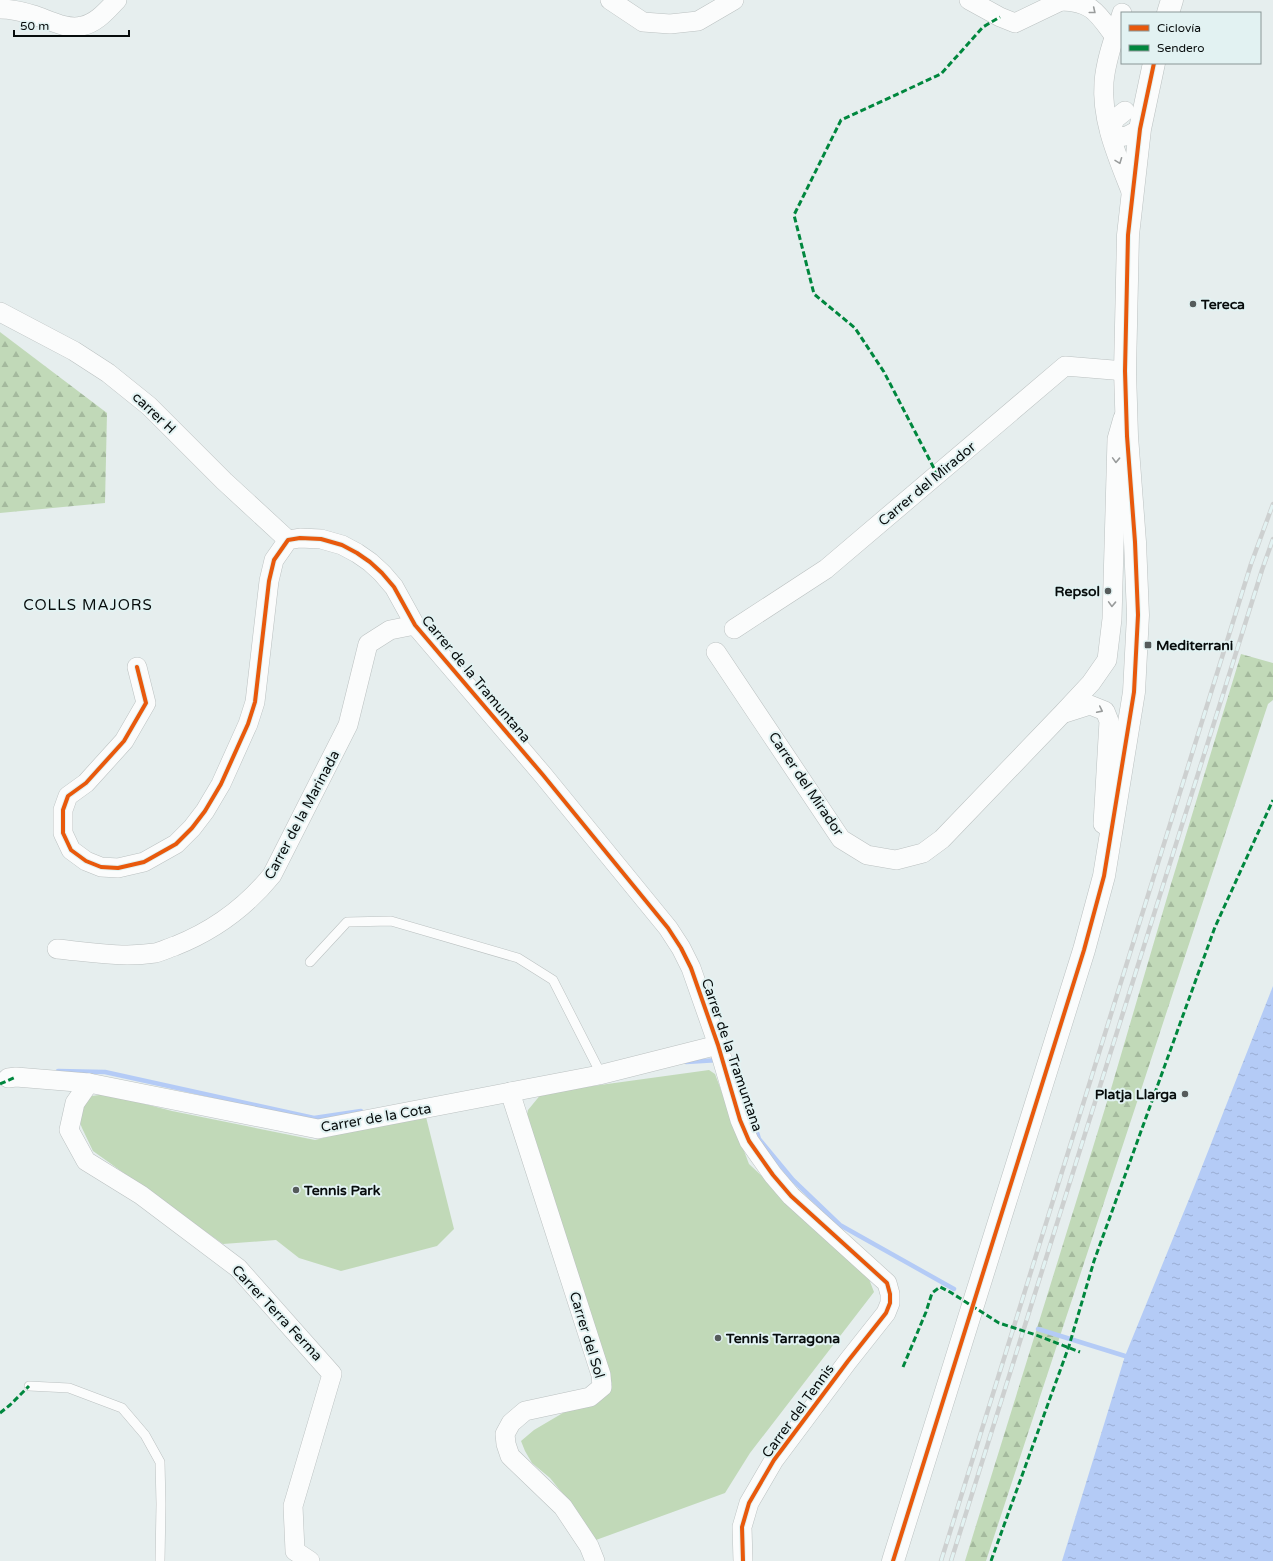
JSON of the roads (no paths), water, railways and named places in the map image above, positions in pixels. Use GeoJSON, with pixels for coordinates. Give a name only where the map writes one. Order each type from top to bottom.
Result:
{"type":"FeatureCollection","features":[{"type":"Feature","properties":{"kind":"street"},"geometry":{"type":"LineString","coordinates":[[0,9],[32,14],[65,26],[82,26],[94,22],[117,0]]}},
{"type":"Feature","properties":{"kind":"street"},"geometry":{"type":"LineString","coordinates":[[610,0],[643,22],[670,24],[698,21],[734,0]]}},
{"type":"Feature","properties":{"kind":"street"},"geometry":{"type":"LineString","coordinates":[[968,0],[1000,17],[1015,23],[1062,1],[1075,2],[1096,12],[1115,37]]}},
{"type":"Feature","properties":{"kind":"street"},"geometry":{"type":"LineString","coordinates":[[1122,12],[1126,0]]}},
{"type":"Feature","properties":{"kind":"street"},"geometry":{"type":"LineString","coordinates":[[1168,12],[1172,0]]}},
{"type":"Feature","properties":{"kind":"street"},"geometry":{"type":"LineString","coordinates":[[1121,16],[1109,54],[1104,81],[1104,96],[1111,138],[1132,194]]}},
{"type":"Feature","properties":{"kind":"street"},"geometry":{"type":"LineString","coordinates":[[893,1561],[1084,950],[1107,858],[1134,692],[1138,615],[1125,371],[1128,235],[1140,129],[1135,108],[1154,64]]}},
{"type":"Feature","properties":{"kind":"street"},"geometry":{"type":"LineString","coordinates":[[1104,96],[1119,110],[1135,108]]}},
{"type":"Feature","properties":{"kind":"street"},"geometry":{"type":"LineString","coordinates":[[1135,108],[1115,119],[1110,132],[1118,136],[1127,137],[1140,129]]}},
{"type":"Feature","properties":{"kind":"street","name":"carrer H"},"geometry":{"type":"LineString","coordinates":[[0,312],[74,350],[114,378],[149,406],[224,481],[288,540]]}},
{"type":"Feature","properties":{"kind":"street","name":"Carrer del Mirador"},"geometry":{"type":"LineString","coordinates":[[734,629],[826,570],[1065,366],[1125,371]]}},
{"type":"Feature","properties":{"kind":"street","name":"Carrer del Mirador"},"geometry":{"type":"LineString","coordinates":[[716,652],[842,839],[867,855],[896,860],[923,853],[942,839],[1063,713],[1091,683],[1106,660],[1112,619],[1117,439],[1126,408]]}},
{"type":"Feature","properties":{"kind":"street","name":"Carrer de la Tramuntana"},"geometry":{"type":"LineString","coordinates":[[288,540],[300,538],[321,539],[342,545],[370,562],[394,587],[415,625],[543,775],[668,928],[681,948],[691,968],[719,1048],[743,1127],[749,1141],[773,1175],[811,1216],[887,1283]]}},
{"type":"Feature","properties":{"kind":"street"},"geometry":{"type":"LineString","coordinates":[[137,667],[146,704],[124,741],[86,783],[68,796],[63,810],[63,833],[71,850],[86,861],[101,867],[118,868],[144,862],[176,844],[192,828],[205,811],[221,784],[248,724],[255,702],[269,581],[274,560],[288,540]]}},
{"type":"Feature","properties":{"kind":"street","name":"Carrer de la Marinada"},"geometry":{"type":"LineString","coordinates":[[57,949],[120,955],[156,953],[188,941],[220,923],[239,910],[259,892],[272,875],[348,725],[368,644],[390,630],[415,625]]}},
{"type":"Feature","properties":{"kind":"street","name":"Carrer del Mirador"},"geometry":{"type":"LineString","coordinates":[[1063,713],[1090,705],[1105,711],[1109,721],[1103,830],[1107,858]]}},
{"type":"Feature","properties":{"kind":"street","name":"Carrer de la Cota"},"geometry":{"type":"LineString","coordinates":[[8,1078],[16,1077],[88,1083],[318,1130],[518,1091],[719,1048]]}},
{"type":"Feature","properties":{"kind":"street","name":"Carrer Terra Ferma"},"geometry":{"type":"LineString","coordinates":[[88,1083],[75,1103],[69,1130],[86,1161],[141,1195],[238,1268],[332,1374],[293,1506],[295,1551],[310,1561]]}},
{"type":"Feature","properties":{"kind":"street","name":"Carrer del Sol"},"geometry":{"type":"LineString","coordinates":[[518,1091],[600,1375],[602,1387],[590,1397],[525,1411],[511,1423],[505,1434],[506,1444],[510,1456],[563,1507],[589,1546],[595,1561]]}},
{"type":"Feature","properties":{"kind":"street","name":"Carrer del Tennis"},"geometry":{"type":"LineString","coordinates":[[743,1561],[742,1527],[749,1503],[774,1460],[886,1313],[890,1303],[890,1294],[887,1283]]}},
{"type":"Feature","properties":{"kind":"lane"},"geometry":{"type":"LineString","coordinates":[[310,962],[347,922],[391,920],[518,958],[553,980],[600,1074]]}},
{"type":"Feature","properties":{"kind":"lane"},"geometry":{"type":"LineString","coordinates":[[29,1386],[69,1388],[122,1408],[145,1436],[160,1462],[160,1561]]}},
{"type":"Feature","properties":{"kind":"water"},"geometry":{"type":"Polygon","coordinates":[[[1273,986],[1273,1561],[1062,1561],[1125,1356],[1194,1187],[1273,986]]]}},
{"type":"Feature","properties":{"kind":"waterway"},"geometry":{"type":"LineString","coordinates":[[726,1059],[734,1059],[759,1139],[793,1180],[840,1225],[954,1289]]}},
{"type":"Feature","properties":{"kind":"waterway"},"geometry":{"type":"LineString","coordinates":[[686,1062],[719,1060]]}},
{"type":"Feature","properties":{"kind":"waterway"},"geometry":{"type":"LineString","coordinates":[[58,1071],[105,1072],[314,1118],[361,1111]]}},
{"type":"Feature","properties":{"kind":"waterway"},"geometry":{"type":"LineString","coordinates":[[1038,1329],[1125,1356]]}},
{"type":"Feature","properties":{"kind":"railway"},"geometry":{"type":"LineString","coordinates":[[941,1561],[1251,564],[1273,504]]}},
{"type":"Feature","properties":{"kind":"railway"},"geometry":{"type":"LineString","coordinates":[[951,1561],[1273,539]]}},
{"type":"Feature","properties":{"kind":"place","name":"Tereca"},"geometry":{"type":"Point","coordinates":[1193,304]}},
{"type":"Feature","properties":{"kind":"place","name":"Repsol"},"geometry":{"type":"Point","coordinates":[1108,591]}},
{"type":"Feature","properties":{"kind":"place","name":"Mediterrani"},"geometry":{"type":"Point","coordinates":[1148,645]}},
{"type":"Feature","properties":{"kind":"place","name":"Platja Llarga"},"geometry":{"type":"Point","coordinates":[1185,1094]}},
{"type":"Feature","properties":{"kind":"place","name":"Tennis Park"},"geometry":{"type":"Point","coordinates":[296,1190]}},
{"type":"Feature","properties":{"kind":"place","name":"Tennis Tarragona"},"geometry":{"type":"Point","coordinates":[718,1338]}},
{"type":"Feature","properties":{"kind":"district","name":"COLLS MAJORS"},"geometry":{"type":"Point","coordinates":[88,605]}}]}
